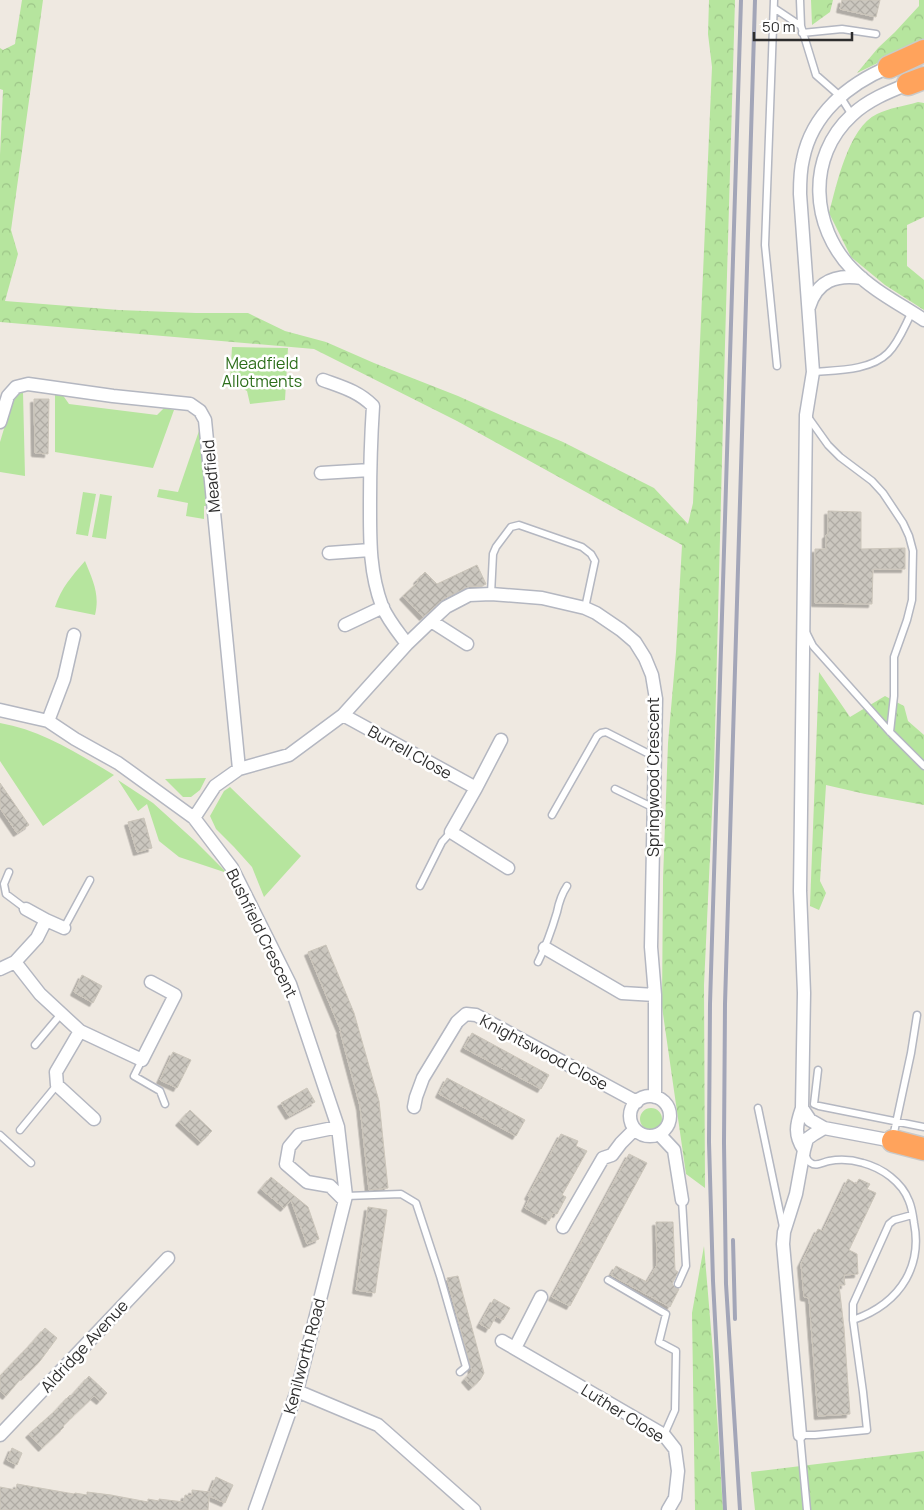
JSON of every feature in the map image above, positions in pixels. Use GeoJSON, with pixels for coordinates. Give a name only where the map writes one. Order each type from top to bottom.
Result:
{"type":"FeatureCollection","features":[{"type":"Feature","properties":{"kind":"highway"},"geometry":{"type":"LineString","coordinates":[[889,67],[924,51]]}},
{"type":"Feature","properties":{"kind":"highway"},"geometry":{"type":"LineString","coordinates":[[889,67],[924,60]]}},
{"type":"Feature","properties":{"kind":"highway"},"geometry":{"type":"LineString","coordinates":[[894,1131],[924,1149]]}},
{"type":"Feature","properties":{"kind":"street"},"geometry":{"type":"LineString","coordinates":[[804,1150],[797,1140],[798,1120],[802,1108],[804,993],[800,891],[805,629],[806,415],[813,372],[800,194],[802,160],[806,146],[819,121],[840,96],[864,79],[889,67]]}},
{"type":"Feature","properties":{"kind":"street"},"geometry":{"type":"LineString","coordinates":[[919,82],[870,101],[852,115],[829,146],[823,161],[819,195],[821,212],[833,244],[852,269],[862,278],[924,320]]}},
{"type":"Feature","properties":{"kind":"street"},"geometry":{"type":"LineString","coordinates":[[808,312],[816,290],[822,285],[831,280],[842,278],[862,278]]}},
{"type":"Feature","properties":{"kind":"street"},"geometry":{"type":"LineString","coordinates":[[323,380],[361,395],[373,406],[370,470],[370,550],[374,578],[383,607],[392,625],[407,644]]}},
{"type":"Feature","properties":{"kind":"street","name":"Meadfield"},"geometry":{"type":"LineString","coordinates":[[0,422],[8,396],[16,387],[28,384],[190,404],[200,411],[205,420],[239,769]]}},
{"type":"Feature","properties":{"kind":"street"},"geometry":{"type":"LineString","coordinates":[[321,473],[370,470]]}},
{"type":"Feature","properties":{"kind":"street"},"geometry":{"type":"LineString","coordinates":[[329,553],[370,550]]}},
{"type":"Feature","properties":{"kind":"street","name":"Springwood Crescent"},"geometry":{"type":"LineString","coordinates":[[194,818],[215,786],[239,769],[289,755],[343,715],[431,620],[446,607],[469,595],[491,594],[542,598],[585,608],[606,618],[634,642],[645,658],[652,675],[656,699],[651,947],[655,994],[655,1097]]}},
{"type":"Feature","properties":{"kind":"street"},"geometry":{"type":"LineString","coordinates":[[345,626],[383,607]]}},
{"type":"Feature","properties":{"kind":"street"},"geometry":{"type":"LineString","coordinates":[[431,620],[467,644]]}},
{"type":"Feature","properties":{"kind":"street"},"geometry":{"type":"LineString","coordinates":[[48,721],[64,679],[74,635]]}},
{"type":"Feature","properties":{"kind":"street","name":"Bushfield Crescent"},"geometry":{"type":"LineString","coordinates":[[0,710],[48,721],[118,764],[194,818],[232,868],[290,984],[338,1127],[345,1198]]}},
{"type":"Feature","properties":{"kind":"street","name":"Burrell Close"},"geometry":{"type":"LineString","coordinates":[[343,715],[476,788]]}},
{"type":"Feature","properties":{"kind":"street"},"geometry":{"type":"LineString","coordinates":[[501,740],[451,832],[508,868]]}},
{"type":"Feature","properties":{"kind":"street"},"geometry":{"type":"LineString","coordinates":[[26,909],[64,928]]}},
{"type":"Feature","properties":{"kind":"street"},"geometry":{"type":"LineString","coordinates":[[0,970],[15,962],[37,938],[46,920]]}},
{"type":"Feature","properties":{"kind":"street"},"geometry":{"type":"LineString","coordinates":[[545,948],[622,993],[655,994]]}},
{"type":"Feature","properties":{"kind":"street"},"geometry":{"type":"LineString","coordinates":[[15,962],[40,994],[80,1031],[142,1060],[175,995],[151,982]]}},
{"type":"Feature","properties":{"kind":"street","name":"Knightswood Close"},"geometry":{"type":"LineString","coordinates":[[414,1107],[423,1078],[456,1022],[466,1014],[476,1015],[637,1102]]}},
{"type":"Feature","properties":{"kind":"street"},"geometry":{"type":"LineString","coordinates":[[80,1031],[56,1072],[57,1085],[94,1119]]}},
{"type":"Feature","properties":{"kind":"street"},"geometry":{"type":"LineString","coordinates":[[655,1097],[666,1105],[670,1118],[664,1130],[659,1134],[646,1136],[640,1134],[635,1129],[630,1118],[630,1112],[637,1102],[642,1098],[655,1097]]}},
{"type":"Feature","properties":{"kind":"street"},"geometry":{"type":"LineString","coordinates":[[802,1108],[810,1120],[824,1128],[894,1131]]}},
{"type":"Feature","properties":{"kind":"street"},"geometry":{"type":"LineString","coordinates":[[338,1127],[299,1135],[289,1148],[286,1164],[307,1182],[330,1186],[345,1198]]}},
{"type":"Feature","properties":{"kind":"street"},"geometry":{"type":"LineString","coordinates":[[800,1435],[783,1244],[784,1232],[796,1194],[807,1139],[824,1128]]}},
{"type":"Feature","properties":{"kind":"street"},"geometry":{"type":"LineString","coordinates":[[563,1227],[603,1158],[612,1155],[635,1129]]}},
{"type":"Feature","properties":{"kind":"street"},"geometry":{"type":"LineString","coordinates":[[659,1134],[674,1150],[682,1200]]}},
{"type":"Feature","properties":{"kind":"street","name":"Kenilworth Road"},"geometry":{"type":"LineString","coordinates":[[255,1510],[297,1391],[345,1198]]}},
{"type":"Feature","properties":{"kind":"street","name":"Aldridge Avenue"},"geometry":{"type":"LineString","coordinates":[[0,1435],[168,1258]]}},
{"type":"Feature","properties":{"kind":"street"},"geometry":{"type":"LineString","coordinates":[[515,1348],[541,1297]]}},
{"type":"Feature","properties":{"kind":"street","name":"Luther Close"},"geometry":{"type":"LineString","coordinates":[[502,1341],[664,1435],[675,1449],[678,1471],[674,1498],[668,1510]]}},
{"type":"Feature","properties":{"kind":"street"},"geometry":{"type":"LineString","coordinates":[[297,1391],[378,1425],[474,1510]]}},
{"type":"Feature","properties":{"kind":"lane"},"geometry":{"type":"LineString","coordinates":[[774,0],[765,245],[777,366]]}},
{"type":"Feature","properties":{"kind":"lane"},"geometry":{"type":"LineString","coordinates":[[800,0],[802,33],[816,75],[840,96],[852,115]]}},
{"type":"Feature","properties":{"kind":"lane"},"geometry":{"type":"LineString","coordinates":[[774,8],[801,26]]}},
{"type":"Feature","properties":{"kind":"lane"},"geometry":{"type":"LineString","coordinates":[[802,33],[842,28],[876,34]]}},
{"type":"Feature","properties":{"kind":"lane"},"geometry":{"type":"LineString","coordinates":[[813,372],[855,368],[882,358],[895,344],[912,312]]}},
{"type":"Feature","properties":{"kind":"lane"},"geometry":{"type":"LineString","coordinates":[[806,415],[828,445],[840,457],[872,481],[883,493],[903,523],[913,551],[912,600],[894,657],[894,696],[890,732]]}},
{"type":"Feature","properties":{"kind":"lane"},"geometry":{"type":"LineString","coordinates":[[491,594],[493,554],[511,527],[519,525],[582,546],[591,554],[595,561],[585,608]]}},
{"type":"Feature","properties":{"kind":"lane"},"geometry":{"type":"LineString","coordinates":[[805,629],[813,646],[890,732],[924,766]]}},
{"type":"Feature","properties":{"kind":"lane"},"geometry":{"type":"LineString","coordinates":[[552,815],[597,736],[601,733],[606,732],[655,757]]}},
{"type":"Feature","properties":{"kind":"lane"},"geometry":{"type":"LineString","coordinates":[[615,789],[654,808]]}},
{"type":"Feature","properties":{"kind":"lane"},"geometry":{"type":"LineString","coordinates":[[420,886],[442,842],[451,832]]}},
{"type":"Feature","properties":{"kind":"lane"},"geometry":{"type":"LineString","coordinates":[[9,872],[4,884],[6,894],[26,909]]}},
{"type":"Feature","properties":{"kind":"lane"},"geometry":{"type":"LineString","coordinates":[[64,928],[90,880]]}},
{"type":"Feature","properties":{"kind":"lane"},"geometry":{"type":"LineString","coordinates":[[538,962],[545,948],[560,898],[567,886]]}},
{"type":"Feature","properties":{"kind":"lane"},"geometry":{"type":"LineString","coordinates":[[35,1045],[61,1014]]}},
{"type":"Feature","properties":{"kind":"lane"},"geometry":{"type":"LineString","coordinates":[[894,1131],[911,1053],[917,1015]]}},
{"type":"Feature","properties":{"kind":"lane"},"geometry":{"type":"LineString","coordinates":[[142,1060],[134,1076],[160,1091],[165,1104]]}},
{"type":"Feature","properties":{"kind":"lane"},"geometry":{"type":"LineString","coordinates":[[818,1070],[814,1104],[894,1131],[924,1127]]}},
{"type":"Feature","properties":{"kind":"lane"},"geometry":{"type":"LineString","coordinates":[[20,1130],[57,1085]]}},
{"type":"Feature","properties":{"kind":"lane"},"geometry":{"type":"LineString","coordinates":[[758,1108],[784,1232]]}},
{"type":"Feature","properties":{"kind":"lane"},"geometry":{"type":"LineString","coordinates":[[0,1135],[31,1163]]}},
{"type":"Feature","properties":{"kind":"lane"},"geometry":{"type":"LineString","coordinates":[[804,1150],[810,1163],[816,1165],[830,1161],[849,1161],[874,1167],[896,1182],[904,1191],[909,1201],[916,1235],[914,1261],[906,1280],[885,1304],[875,1311],[853,1320]]}},
{"type":"Feature","properties":{"kind":"lane"},"geometry":{"type":"LineString","coordinates":[[345,1198],[401,1194],[416,1203],[440,1276],[466,1366],[460,1372]]}},
{"type":"Feature","properties":{"kind":"lane"},"geometry":{"type":"LineString","coordinates":[[678,1284],[686,1266],[682,1200]]}},
{"type":"Feature","properties":{"kind":"lane"},"geometry":{"type":"LineString","coordinates":[[807,1510],[800,1435],[814,1436],[867,1430],[864,1392],[852,1312],[855,1298],[889,1224],[894,1220],[912,1215]]}},
{"type":"Feature","properties":{"kind":"lane"},"geometry":{"type":"LineString","coordinates":[[608,1280],[666,1314],[660,1342],[676,1351],[675,1410],[664,1435]]}},
{"type":"Feature","properties":{"kind":"green space"},"geometry":{"type":"Polygon","coordinates":[[[22,0],[43,0],[11,230],[18,254],[5,301],[119,310],[248,313],[285,331],[326,342],[458,396],[563,442],[654,488],[688,524],[693,503],[712,67],[708,34],[709,0],[735,0],[714,770],[704,985],[705,1188],[686,1174],[662,1007],[663,879],[668,743],[676,652],[682,545],[457,421],[314,349],[0,322],[0,155],[3,90],[0,89],[0,48],[3,50],[15,44],[22,0]]]}},
{"type":"Feature","properties":{"kind":"green space"},"geometry":{"type":"Polygon","coordinates":[[[811,0],[833,0],[830,12],[812,25],[811,0]]]}},
{"type":"Feature","properties":{"kind":"green space"},"geometry":{"type":"Polygon","coordinates":[[[919,0],[924,0],[924,44],[857,73],[878,48],[919,6],[919,0]]]}},
{"type":"Feature","properties":{"kind":"green space"},"geometry":{"type":"Polygon","coordinates":[[[918,102],[924,103],[924,217],[907,225],[907,266],[924,280],[924,310],[885,285],[851,257],[829,213],[845,158],[858,131],[877,114],[918,102]]]}},
{"type":"Feature","properties":{"kind":"green space","name":"Meadfield Allotments"},"geometry":{"type":"Polygon","coordinates":[[[232,347],[288,348],[285,400],[250,404],[247,391],[230,382],[232,347]]]}},
{"type":"Feature","properties":{"kind":"green space"},"geometry":{"type":"Polygon","coordinates":[[[23,392],[25,476],[0,472],[0,442],[12,402],[23,392]]]}},
{"type":"Feature","properties":{"kind":"green space"},"geometry":{"type":"Polygon","coordinates":[[[55,394],[62,394],[69,404],[157,415],[164,408],[174,410],[153,468],[55,452],[55,394]]]}},
{"type":"Feature","properties":{"kind":"green space"},"geometry":{"type":"Polygon","coordinates":[[[200,428],[207,506],[204,506],[204,519],[186,516],[188,503],[157,497],[159,489],[178,492],[200,428]]]}},
{"type":"Feature","properties":{"kind":"green space"},"geometry":{"type":"Polygon","coordinates":[[[83,492],[96,494],[88,536],[76,534],[83,492]]]}},
{"type":"Feature","properties":{"kind":"green space"},"geometry":{"type":"Polygon","coordinates":[[[100,494],[112,496],[106,539],[92,537],[100,494]]]}},
{"type":"Feature","properties":{"kind":"green space"},"geometry":{"type":"Polygon","coordinates":[[[85,561],[96,594],[95,615],[55,607],[57,600],[71,577],[85,561]]]}},
{"type":"Feature","properties":{"kind":"green space"},"geometry":{"type":"Polygon","coordinates":[[[819,672],[850,717],[885,696],[904,706],[908,721],[924,735],[924,805],[826,785],[820,881],[826,893],[819,910],[810,906],[819,672]]]}},
{"type":"Feature","properties":{"kind":"green space"},"geometry":{"type":"Polygon","coordinates":[[[0,723],[15,726],[45,737],[114,775],[43,826],[0,761],[0,723]]]}},
{"type":"Feature","properties":{"kind":"green space"},"geometry":{"type":"Polygon","coordinates":[[[206,778],[200,790],[191,797],[183,797],[165,779],[206,778]]]}},
{"type":"Feature","properties":{"kind":"green space"},"geometry":{"type":"Polygon","coordinates":[[[118,780],[153,803],[227,873],[179,857],[159,841],[147,804],[138,811],[118,780]]]}},
{"type":"Feature","properties":{"kind":"green space"},"geometry":{"type":"Polygon","coordinates":[[[230,787],[301,856],[264,897],[252,867],[216,829],[210,816],[224,791],[230,787]]]}},
{"type":"Feature","properties":{"kind":"green space"},"geometry":{"type":"Polygon","coordinates":[[[647,1108],[655,1108],[662,1115],[662,1123],[655,1130],[647,1130],[640,1123],[640,1115],[647,1108]]]}},
{"type":"Feature","properties":{"kind":"green space"},"geometry":{"type":"Polygon","coordinates":[[[704,1246],[723,1510],[695,1510],[692,1313],[704,1246]]]}},
{"type":"Feature","properties":{"kind":"green space"},"geometry":{"type":"Polygon","coordinates":[[[924,1451],[924,1510],[755,1510],[751,1472],[924,1451]]]}},
{"type":"Feature","properties":{"kind":"building"},"geometry":{"type":"Polygon","coordinates":[[[842,0],[880,0],[876,17],[840,9],[842,0]]]}},
{"type":"Feature","properties":{"kind":"building"},"geometry":{"type":"Polygon","coordinates":[[[34,399],[49,399],[48,454],[35,453],[34,399]]]}},
{"type":"Feature","properties":{"kind":"building"},"geometry":{"type":"Polygon","coordinates":[[[828,511],[861,512],[861,549],[905,548],[905,569],[873,569],[872,604],[815,603],[815,549],[826,549],[828,511]]]}},
{"type":"Feature","properties":{"kind":"building"},"geometry":{"type":"Polygon","coordinates":[[[477,565],[486,584],[470,586],[445,598],[423,617],[403,596],[418,582],[417,580],[425,572],[437,584],[477,565]]]}},
{"type":"Feature","properties":{"kind":"building"},"geometry":{"type":"Polygon","coordinates":[[[0,783],[29,825],[17,833],[0,808],[0,783]]]}},
{"type":"Feature","properties":{"kind":"building"},"geometry":{"type":"Polygon","coordinates":[[[144,818],[152,848],[137,852],[128,822],[144,818]]]}},
{"type":"Feature","properties":{"kind":"building"},"geometry":{"type":"Polygon","coordinates":[[[326,945],[354,1013],[379,1101],[388,1188],[369,1190],[360,1106],[341,1031],[308,952],[326,945]]]}},
{"type":"Feature","properties":{"kind":"building"},"geometry":{"type":"Polygon","coordinates":[[[82,975],[102,986],[93,1003],[74,992],[82,975]]]}},
{"type":"Feature","properties":{"kind":"building"},"geometry":{"type":"Polygon","coordinates":[[[472,1033],[549,1075],[541,1089],[464,1048],[472,1033]]]}},
{"type":"Feature","properties":{"kind":"building"},"geometry":{"type":"Polygon","coordinates":[[[173,1052],[191,1060],[177,1088],[160,1080],[173,1052]]]}},
{"type":"Feature","properties":{"kind":"building"},"geometry":{"type":"Polygon","coordinates":[[[447,1078],[525,1120],[516,1136],[439,1094],[447,1078]]]}},
{"type":"Feature","properties":{"kind":"building"},"geometry":{"type":"Polygon","coordinates":[[[307,1088],[315,1102],[289,1116],[281,1103],[307,1088]]]}},
{"type":"Feature","properties":{"kind":"building"},"geometry":{"type":"Polygon","coordinates":[[[190,1110],[212,1131],[201,1142],[179,1122],[190,1110]]]}},
{"type":"Feature","properties":{"kind":"building"},"geometry":{"type":"Polygon","coordinates":[[[561,1134],[578,1141],[576,1146],[587,1151],[562,1195],[566,1197],[557,1214],[553,1213],[549,1221],[525,1208],[530,1197],[528,1196],[561,1134]]]}},
{"type":"Feature","properties":{"kind":"building"},"geometry":{"type":"Polygon","coordinates":[[[629,1154],[647,1163],[570,1306],[552,1297],[629,1154]]]}},
{"type":"Feature","properties":{"kind":"building"},"geometry":{"type":"Polygon","coordinates":[[[271,1177],[308,1207],[319,1239],[307,1244],[291,1200],[284,1208],[261,1189],[271,1177]]]}},
{"type":"Feature","properties":{"kind":"building"},"geometry":{"type":"Polygon","coordinates":[[[848,1179],[856,1184],[859,1179],[870,1184],[867,1189],[876,1193],[849,1250],[857,1254],[858,1274],[844,1275],[845,1285],[839,1285],[850,1414],[818,1416],[809,1298],[804,1297],[801,1264],[818,1229],[823,1231],[848,1179]]]}},
{"type":"Feature","properties":{"kind":"building"},"geometry":{"type":"Polygon","coordinates":[[[368,1207],[387,1210],[375,1293],[356,1290],[368,1207]]]}},
{"type":"Feature","properties":{"kind":"building"},"geometry":{"type":"Polygon","coordinates":[[[656,1222],[673,1222],[675,1270],[678,1272],[672,1284],[679,1289],[670,1307],[611,1275],[616,1266],[647,1282],[657,1265],[656,1222]]]}},
{"type":"Feature","properties":{"kind":"building"},"geometry":{"type":"Polygon","coordinates":[[[458,1276],[484,1373],[480,1380],[472,1387],[465,1379],[472,1371],[447,1278],[458,1276]]]}},
{"type":"Feature","properties":{"kind":"building"},"geometry":{"type":"Polygon","coordinates":[[[494,1299],[510,1308],[503,1320],[496,1316],[489,1329],[480,1324],[494,1299]]]}},
{"type":"Feature","properties":{"kind":"building"},"geometry":{"type":"Polygon","coordinates":[[[45,1328],[57,1338],[40,1361],[23,1376],[6,1396],[0,1391],[0,1376],[45,1328]]]}},
{"type":"Feature","properties":{"kind":"building"},"geometry":{"type":"Polygon","coordinates":[[[89,1376],[107,1393],[100,1401],[94,1396],[42,1448],[29,1434],[71,1396],[89,1376]]]}},
{"type":"Feature","properties":{"kind":"building"},"geometry":{"type":"Polygon","coordinates":[[[12,1448],[22,1453],[17,1465],[7,1460],[12,1448]]]}},
{"type":"Feature","properties":{"kind":"building"},"geometry":{"type":"Polygon","coordinates":[[[216,1477],[233,1485],[225,1503],[209,1496],[208,1510],[0,1510],[0,1487],[16,1490],[17,1484],[74,1494],[87,1495],[87,1492],[148,1502],[148,1499],[159,1501],[159,1499],[184,1502],[185,1495],[192,1496],[192,1490],[210,1492],[216,1477]]]}},
{"type":"Feature","properties":{"kind":"railway"},"geometry":{"type":"LineString","coordinates":[[725,1510],[713,1281],[709,1142],[710,1004],[741,0]]}},
{"type":"Feature","properties":{"kind":"railway"},"geometry":{"type":"LineString","coordinates":[[740,1510],[726,1284],[725,1004],[755,0]]}},
{"type":"Feature","properties":{"kind":"railway"},"geometry":{"type":"LineString","coordinates":[[733,1240],[735,1319]]}}]}
